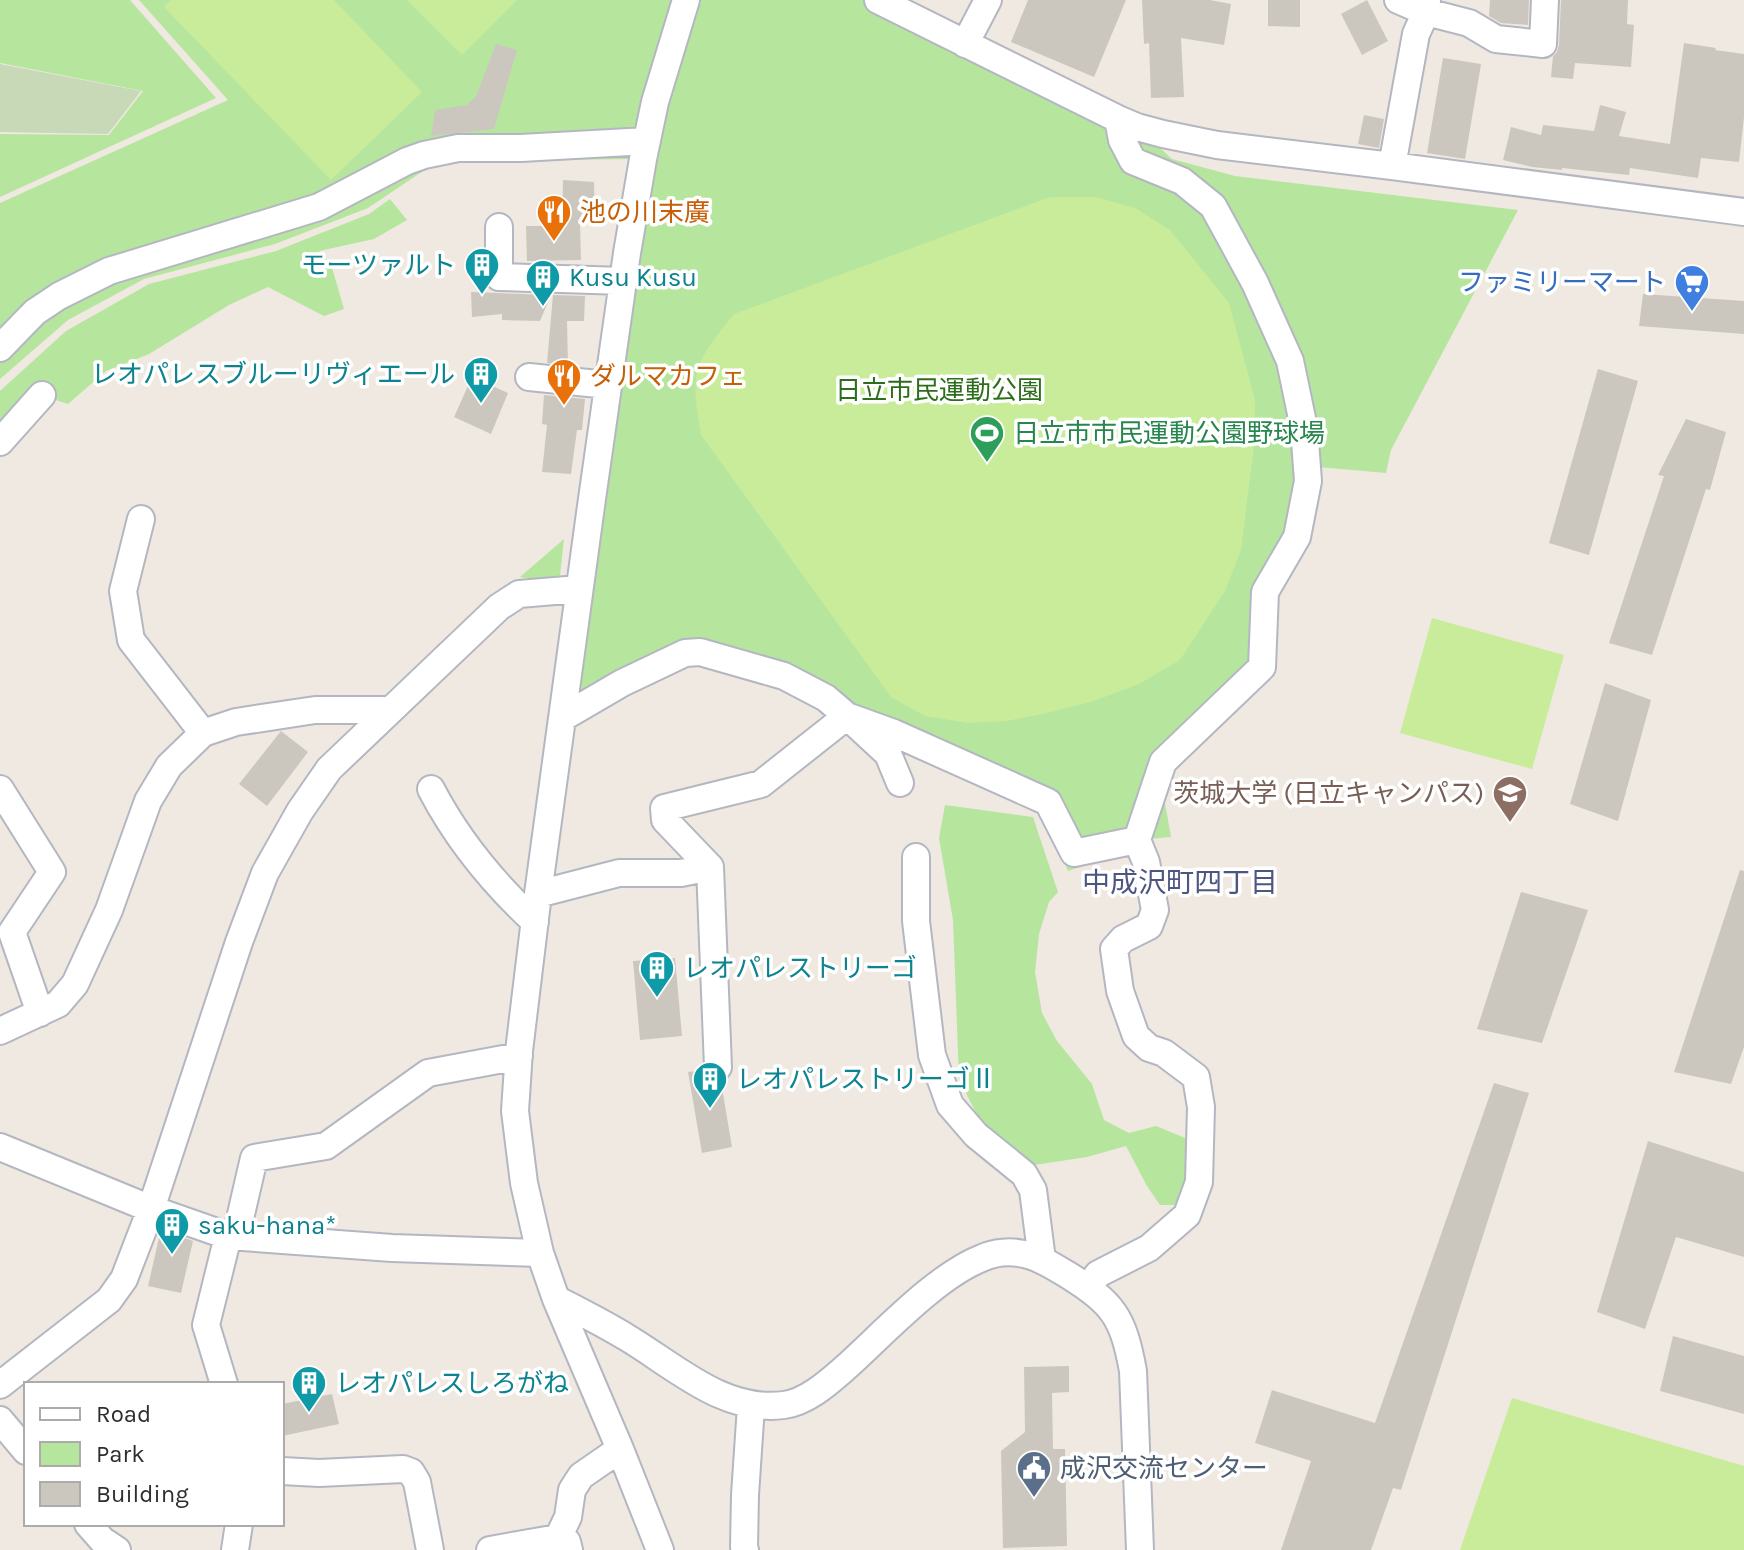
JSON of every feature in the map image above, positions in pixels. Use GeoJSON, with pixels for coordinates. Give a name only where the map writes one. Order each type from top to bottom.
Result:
{"type":"FeatureCollection","features":[{"type":"Feature","properties":{"kind":"street"},"geometry":{"type":"LineString","coordinates":[[660,1550],[540,1253],[524,1183],[515,1111],[538,894],[623,281],[647,141],[665,66],[686,0]]}},
{"type":"Feature","properties":{"kind":"street"},"geometry":{"type":"LineString","coordinates":[[878,0],[1118,119],[1190,141],[1744,212]]}},
{"type":"Feature","properties":{"kind":"street"},"geometry":{"type":"LineString","coordinates":[[965,44],[988,0]]}},
{"type":"Feature","properties":{"kind":"street"},"geometry":{"type":"LineString","coordinates":[[1398,0],[1427,6],[1469,23],[1496,39],[1543,44],[1545,0]]}},
{"type":"Feature","properties":{"kind":"street"},"geometry":{"type":"LineString","coordinates":[[1392,166],[1416,34],[1427,6]]}},
{"type":"Feature","properties":{"kind":"street"},"geometry":{"type":"LineString","coordinates":[[1088,1288],[1098,1274],[1149,1248],[1187,1215],[1199,1182],[1201,1107],[1196,1077],[1164,1053],[1149,1048],[1136,1036],[1120,991],[1114,949],[1123,939],[1149,926],[1155,910],[1146,862],[1137,840],[1163,762],[1262,667],[1265,592],[1297,537],[1308,481],[1304,428],[1290,361],[1255,283],[1213,206],[1182,181],[1133,161],[1122,140],[1118,119]]}},
{"type":"Feature","properties":{"kind":"street"},"geometry":{"type":"LineString","coordinates":[[0,348],[35,312],[109,271],[319,207],[424,155],[458,148],[647,141]]}},
{"type":"Feature","properties":{"kind":"street"},"geometry":{"type":"LineString","coordinates":[[499,227],[499,277],[623,281]]}},
{"type":"Feature","properties":{"kind":"street"},"geometry":{"type":"LineString","coordinates":[[529,377],[608,385]]}},
{"type":"Feature","properties":{"kind":"street"},"geometry":{"type":"LineString","coordinates":[[0,442],[42,395]]}},
{"type":"Feature","properties":{"kind":"street"},"geometry":{"type":"LineString","coordinates":[[141,519],[123,591],[131,640],[203,733]]}},
{"type":"Feature","properties":{"kind":"street"},"geometry":{"type":"LineString","coordinates":[[0,1385],[109,1300],[124,1279],[151,1209],[239,942],[265,873],[300,811],[329,769],[499,607],[519,594],[579,589]]}},
{"type":"Feature","properties":{"kind":"street"},"geometry":{"type":"LineString","coordinates":[[562,718],[622,683],[685,653],[700,652],[784,676],[826,698],[888,754],[900,783]]}},
{"type":"Feature","properties":{"kind":"street"},"geometry":{"type":"LineString","coordinates":[[0,1031],[58,1004],[75,984],[109,910],[148,801],[169,766],[203,733],[236,722],[315,710],[391,710]]}},
{"type":"Feature","properties":{"kind":"street"},"geometry":{"type":"LineString","coordinates":[[847,716],[894,733],[1048,802],[1074,853],[1137,840]]}},
{"type":"Feature","properties":{"kind":"street"},"geometry":{"type":"LineString","coordinates":[[718,1067],[710,867],[665,820],[664,808],[761,784],[847,716]]}},
{"type":"Feature","properties":{"kind":"street"},"geometry":{"type":"LineString","coordinates":[[0,789],[52,872],[12,932],[40,1013]]}},
{"type":"Feature","properties":{"kind":"street"},"geometry":{"type":"LineString","coordinates":[[431,789],[446,819],[465,845],[535,922]]}},
{"type":"Feature","properties":{"kind":"street"},"geometry":{"type":"LineString","coordinates":[[916,857],[916,921],[932,1055],[950,1105],[976,1135],[1024,1174],[1033,1190],[1042,1260]]}},
{"type":"Feature","properties":{"kind":"street"},"geometry":{"type":"LineString","coordinates":[[538,894],[619,873],[681,873],[710,867]]}},
{"type":"Feature","properties":{"kind":"street"},"geometry":{"type":"LineString","coordinates":[[223,1382],[206,1325],[254,1158],[326,1146],[428,1073],[519,1056]]}},
{"type":"Feature","properties":{"kind":"street"},"geometry":{"type":"LineString","coordinates":[[0,1147],[151,1209],[232,1236],[392,1248],[540,1253]]}},
{"type":"Feature","properties":{"kind":"street"},"geometry":{"type":"LineString","coordinates":[[556,1299],[626,1337],[689,1379],[728,1398],[751,1406],[787,1405],[821,1389],[958,1269],[997,1254],[1026,1254],[1042,1260],[1104,1300],[1116,1314],[1128,1341],[1133,1371],[1140,1550]]}},
{"type":"Feature","properties":{"kind":"street"},"geometry":{"type":"LineString","coordinates":[[745,1550],[751,1406]]}},
{"type":"Feature","properties":{"kind":"street"},"geometry":{"type":"LineString","coordinates":[[0,1420],[24,1449]]}},
{"type":"Feature","properties":{"kind":"street"},"geometry":{"type":"LineString","coordinates":[[490,1550],[564,1544],[572,1490],[581,1476],[620,1449]]}},
{"type":"Feature","properties":{"kind":"street"},"geometry":{"type":"LineString","coordinates":[[284,1471],[319,1473],[403,1469],[411,1472],[417,1482],[430,1550]]}},
{"type":"Feature","properties":{"kind":"street"},"geometry":{"type":"LineString","coordinates":[[90,1526],[102,1540],[117,1550]]}},
{"type":"Feature","properties":{"kind":"street"},"geometry":{"type":"LineString","coordinates":[[235,1550],[239,1526]]}},
{"type":"Feature","properties":{"kind":"green space"},"geometry":{"type":"Polygon","coordinates":[[[0,0],[130,0],[216,98],[0,197],[0,134],[109,135],[143,91],[0,63],[0,0]]]}},
{"type":"Feature","properties":{"kind":"green space","name":"日立市民運動公園"},"geometry":{"type":"Polygon","coordinates":[[[139,0],[878,0],[1137,127],[1172,159],[1235,176],[1518,210],[1391,450],[1386,473],[1318,467],[1237,712],[1160,775],[1171,837],[1137,840],[1131,850],[1068,871],[1044,808],[804,688],[684,653],[563,712],[642,159],[438,161],[368,208],[275,244],[144,279],[68,320],[0,379],[0,203],[228,100],[139,0]]]}},
{"type":"Feature","properties":{"kind":"green space"},"geometry":{"type":"Polygon","coordinates":[[[171,0],[334,0],[422,92],[331,180],[164,7],[171,0]]]}},
{"type":"Feature","properties":{"kind":"green space"},"geometry":{"type":"Polygon","coordinates":[[[407,0],[517,0],[462,55],[407,0]]]}},
{"type":"Feature","properties":{"kind":"green space"},"geometry":{"type":"Polygon","coordinates":[[[0,64],[141,91],[108,134],[0,132],[0,64]]]}},
{"type":"Feature","properties":{"kind":"green space","name":"日立市市民運動公園野球場"},"geometry":{"type":"Polygon","coordinates":[[[1050,197],[1095,197],[1135,208],[1170,230],[1229,303],[1255,400],[1254,446],[1241,550],[1225,591],[1180,660],[1139,684],[1094,701],[1007,721],[968,723],[925,716],[891,697],[701,435],[696,396],[697,372],[707,350],[734,314],[1050,197]]]}},
{"type":"Feature","properties":{"kind":"green space"},"geometry":{"type":"Polygon","coordinates":[[[390,199],[407,220],[374,239],[319,251],[331,264],[344,309],[324,316],[268,287],[229,305],[149,354],[106,371],[68,404],[32,392],[0,429],[0,391],[66,331],[149,284],[276,251],[369,214],[390,199]]]}},
{"type":"Feature","properties":{"kind":"green space"},"geometry":{"type":"Polygon","coordinates":[[[564,539],[560,575],[551,582],[520,577],[564,539]]]}},
{"type":"Feature","properties":{"kind":"green space"},"geometry":{"type":"Polygon","coordinates":[[[1432,618],[1564,655],[1532,769],[1400,733],[1432,618]]]}},
{"type":"Feature","properties":{"kind":"green space"},"geometry":{"type":"Polygon","coordinates":[[[945,805],[1033,817],[1058,892],[1049,902],[1039,934],[1035,972],[1042,1013],[1057,1041],[1092,1084],[1104,1120],[1129,1133],[1156,1126],[1185,1138],[1189,1182],[1176,1205],[1160,1205],[1126,1146],[1087,1157],[1034,1165],[987,1135],[959,1079],[953,920],[939,838],[945,805]]]}},
{"type":"Feature","properties":{"kind":"green space"},"geometry":{"type":"Polygon","coordinates":[[[1512,1398],[1744,1466],[1744,1550],[1460,1550],[1512,1398]]]}},
{"type":"Feature","properties":{"kind":"building"},"geometry":{"type":"Polygon","coordinates":[[[1028,0],[1126,0],[1094,77],[1011,42],[1028,0]]]}},
{"type":"Feature","properties":{"kind":"building"},"geometry":{"type":"Polygon","coordinates":[[[1142,0],[1210,0],[1231,4],[1224,45],[1181,38],[1184,97],[1151,98],[1149,43],[1144,44],[1142,0]]]}},
{"type":"Feature","properties":{"kind":"building"},"geometry":{"type":"Polygon","coordinates":[[[1268,0],[1300,0],[1300,27],[1268,26],[1268,0]]]}},
{"type":"Feature","properties":{"kind":"building"},"geometry":{"type":"Polygon","coordinates":[[[1367,0],[1388,41],[1362,55],[1341,14],[1367,0]]]}},
{"type":"Feature","properties":{"kind":"building"},"geometry":{"type":"Polygon","coordinates":[[[1490,0],[1529,0],[1528,25],[1501,23],[1489,16],[1490,0]]]}},
{"type":"Feature","properties":{"kind":"building"},"geometry":{"type":"Polygon","coordinates":[[[1561,0],[1628,0],[1627,24],[1634,25],[1631,67],[1575,63],[1573,79],[1551,77],[1553,56],[1559,45],[1561,0]]]}},
{"type":"Feature","properties":{"kind":"building"},"geometry":{"type":"Polygon","coordinates":[[[1684,43],[1744,54],[1744,117],[1739,162],[1701,158],[1698,178],[1630,168],[1629,175],[1562,170],[1503,160],[1511,127],[1541,135],[1543,125],[1594,131],[1600,105],[1626,112],[1619,136],[1670,144],[1684,43]]]}},
{"type":"Feature","properties":{"kind":"building"},"geometry":{"type":"Polygon","coordinates":[[[496,44],[517,50],[494,129],[431,136],[435,110],[467,105],[476,96],[496,44]]]}},
{"type":"Feature","properties":{"kind":"building"},"geometry":{"type":"Polygon","coordinates":[[[1443,58],[1481,64],[1465,159],[1427,153],[1443,58]]]}},
{"type":"Feature","properties":{"kind":"building"},"geometry":{"type":"Polygon","coordinates":[[[1364,115],[1384,119],[1379,148],[1358,144],[1364,115]]]}},
{"type":"Feature","properties":{"kind":"building"},"geometry":{"type":"Polygon","coordinates":[[[563,180],[594,182],[595,221],[580,222],[581,260],[527,261],[526,226],[562,226],[563,180]]]}},
{"type":"Feature","properties":{"kind":"building"},"geometry":{"type":"Polygon","coordinates":[[[471,292],[551,295],[540,321],[502,320],[502,314],[472,317],[471,292]]]}},
{"type":"Feature","properties":{"kind":"building","name":"ファミリーマート"},"geometry":{"type":"Polygon","coordinates":[[[1643,294],[1744,301],[1744,334],[1639,326],[1643,294]]]}},
{"type":"Feature","properties":{"kind":"building"},"geometry":{"type":"Polygon","coordinates":[[[553,295],[585,296],[584,321],[567,321],[568,365],[547,363],[553,295]]]}},
{"type":"Feature","properties":{"kind":"building"},"geometry":{"type":"Polygon","coordinates":[[[1598,369],[1638,381],[1589,555],[1549,543],[1598,369]]]}},
{"type":"Feature","properties":{"kind":"building","name":"レオパレスブルーリヴィエール"},"geometry":{"type":"Polygon","coordinates":[[[472,377],[508,393],[491,434],[454,417],[472,377]]]}},
{"type":"Feature","properties":{"kind":"building"},"geometry":{"type":"Polygon","coordinates":[[[544,395],[585,399],[582,430],[577,430],[571,474],[542,472],[547,425],[542,424],[544,395]]]}},
{"type":"Feature","properties":{"kind":"building"},"geometry":{"type":"Polygon","coordinates":[[[1686,419],[1726,432],[1710,490],[1706,489],[1652,655],[1609,643],[1664,476],[1658,475],[1686,419]]]}},
{"type":"Feature","properties":{"kind":"building"},"geometry":{"type":"Polygon","coordinates":[[[1605,683],[1651,700],[1618,821],[1570,804],[1605,683]]]}},
{"type":"Feature","properties":{"kind":"building"},"geometry":{"type":"Polygon","coordinates":[[[281,731],[308,752],[267,806],[239,784],[281,731]]]}},
{"type":"Feature","properties":{"kind":"building"},"geometry":{"type":"Polygon","coordinates":[[[1740,870],[1744,871],[1744,1047],[1731,1084],[1674,1072],[1740,870]]]}},
{"type":"Feature","properties":{"kind":"building"},"geometry":{"type":"Polygon","coordinates":[[[1521,892],[1588,910],[1542,1043],[1477,1029],[1521,892]]]}},
{"type":"Feature","properties":{"kind":"building","name":"レオパレストリーゴ"},"geometry":{"type":"Polygon","coordinates":[[[675,958],[682,1036],[640,1040],[633,961],[675,958]]]}},
{"type":"Feature","properties":{"kind":"building","name":"レオパレストリーゴⅡ"},"geometry":{"type":"Polygon","coordinates":[[[703,1070],[710,1081],[721,1082],[732,1147],[702,1153],[688,1072],[703,1070]]]}},
{"type":"Feature","properties":{"kind":"building"},"geometry":{"type":"Polygon","coordinates":[[[1494,1083],[1529,1093],[1401,1490],[1393,1488],[1371,1550],[1281,1550],[1311,1461],[1255,1443],[1272,1390],[1375,1423],[1494,1083]]]}},
{"type":"Feature","properties":{"kind":"building"},"geometry":{"type":"Polygon","coordinates":[[[1648,1141],[1744,1172],[1744,1257],[1676,1237],[1645,1329],[1597,1312],[1648,1141]]]}},
{"type":"Feature","properties":{"kind":"building","name":"saku-hana*"},"geometry":{"type":"Polygon","coordinates":[[[161,1229],[193,1241],[181,1293],[148,1286],[161,1229]]]}},
{"type":"Feature","properties":{"kind":"building"},"geometry":{"type":"Polygon","coordinates":[[[1673,1336],[1744,1356],[1744,1414],[1660,1391],[1673,1336]]]}},
{"type":"Feature","properties":{"kind":"building","name":"成沢交流センター"},"geometry":{"type":"Polygon","coordinates":[[[1069,1366],[1069,1392],[1052,1393],[1053,1449],[1065,1449],[1067,1546],[1003,1548],[1001,1451],[1025,1432],[1024,1367],[1069,1366]]]}},
{"type":"Feature","properties":{"kind":"building","name":"レオパレスしろがね"},"geometry":{"type":"Polygon","coordinates":[[[332,1394],[339,1424],[284,1436],[284,1404],[332,1394]]]}},
{"type":"Feature","properties":{"kind":"place","name":"池の川末廣"},"geometry":{"type":"Point","coordinates":[554,243]}},
{"type":"Feature","properties":{"kind":"place","name":"モーツァルト"},"geometry":{"type":"Point","coordinates":[482,296]}},
{"type":"Feature","properties":{"kind":"place","name":"Kusu Kusu"},"geometry":{"type":"Point","coordinates":[543,308]}},
{"type":"Feature","properties":{"kind":"place","name":"ファミリーマート"},"geometry":{"type":"Point","coordinates":[1692,313]}},
{"type":"Feature","properties":{"kind":"place","name":"レオパレスブルーリヴィエール"},"geometry":{"type":"Point","coordinates":[481,405]}},
{"type":"Feature","properties":{"kind":"place","name":"ダルマカフェ"},"geometry":{"type":"Point","coordinates":[564,407]}},
{"type":"Feature","properties":{"kind":"place","name":"日立市市民運動公園野球場"},"geometry":{"type":"Point","coordinates":[987,464]}},
{"type":"Feature","properties":{"kind":"place","name":"茨城大学 (日立キャンパス)"},"geometry":{"type":"Point","coordinates":[1510,824]}},
{"type":"Feature","properties":{"kind":"place","name":"レオパレストリーゴ"},"geometry":{"type":"Point","coordinates":[657,999]}},
{"type":"Feature","properties":{"kind":"place","name":"レオパレストリーゴⅡ"},"geometry":{"type":"Point","coordinates":[710,1110]}},
{"type":"Feature","properties":{"kind":"place","name":"saku-hana*"},"geometry":{"type":"Point","coordinates":[172,1256]}},
{"type":"Feature","properties":{"kind":"place","name":"レオパレスしろがね"},"geometry":{"type":"Point","coordinates":[309,1414]}},
{"type":"Feature","properties":{"kind":"place","name":"成沢交流センター"},"geometry":{"type":"Point","coordinates":[1034,1499]}},
{"type":"Feature","properties":{"kind":"district","name":"中成沢町四丁目"},"geometry":{"type":"Point","coordinates":[1180,882]}}]}
